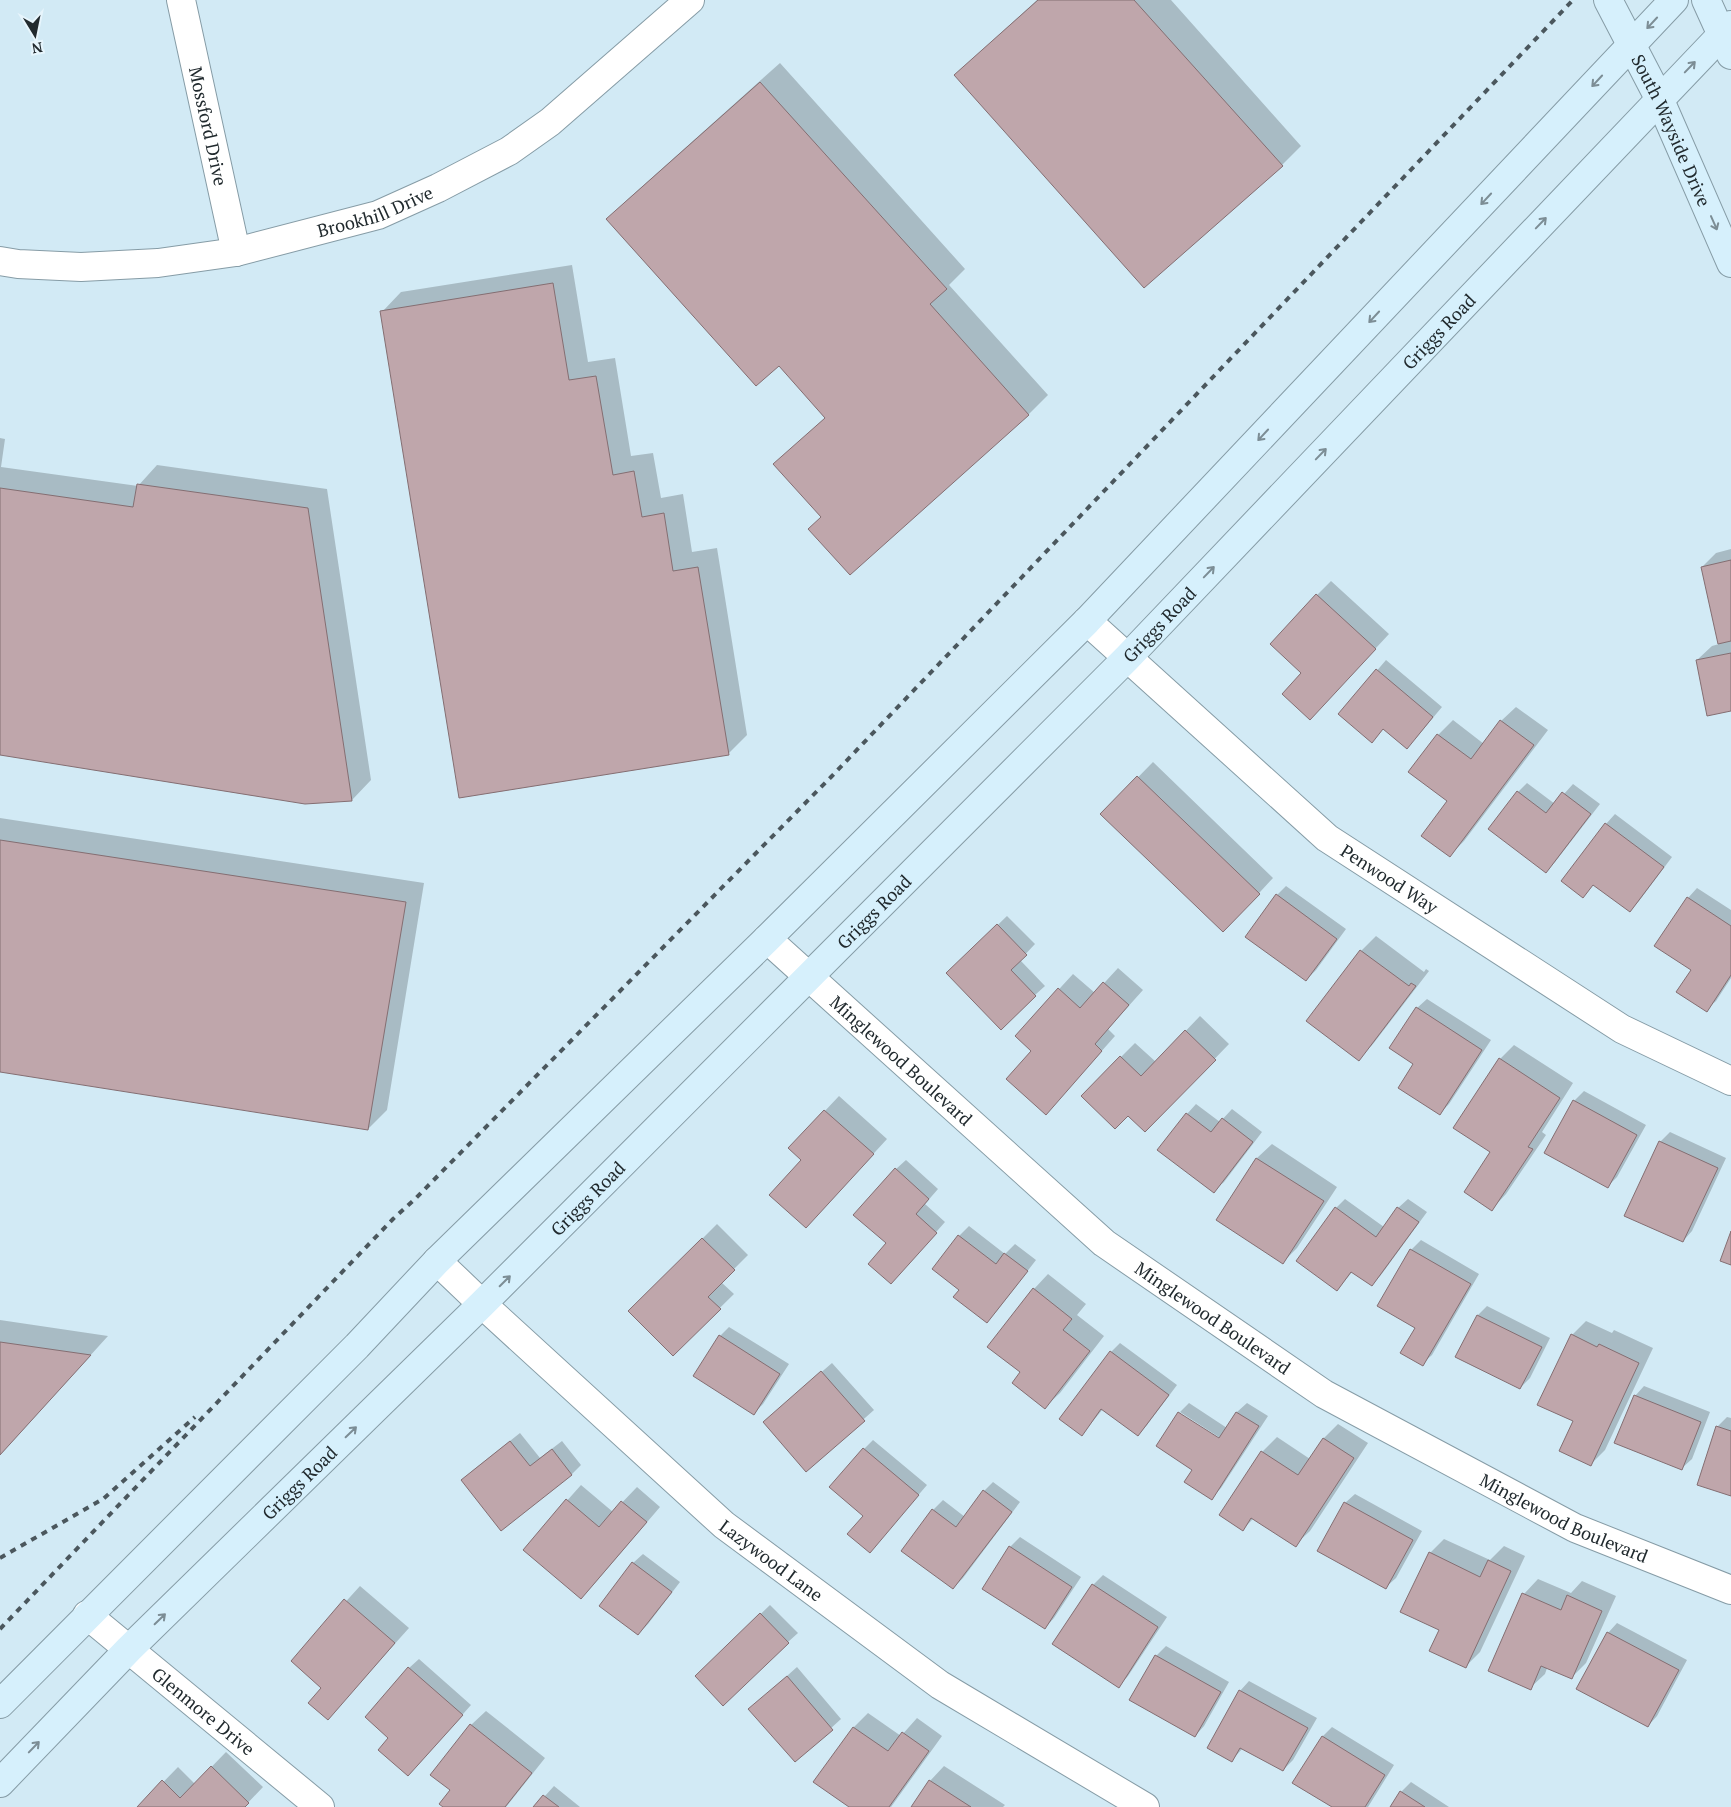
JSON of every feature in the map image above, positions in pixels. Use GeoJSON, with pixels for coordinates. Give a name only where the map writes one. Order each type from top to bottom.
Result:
{"type":"FeatureCollection","features":[{"type":"Feature","properties":{"kind":"main road","name":"South Wayside Drive"},"geometry":{"type":"LineString","coordinates":[[1608,0],[1659,98],[1731,263]]}},
{"type":"Feature","properties":{"kind":"main road"},"geometry":{"type":"LineString","coordinates":[[0,1704],[357,1346],[437,1261],[767,939],[1087,621],[1674,0]]}},
{"type":"Feature","properties":{"kind":"main road"},"geometry":{"type":"LineString","coordinates":[[1706,0],[1728,38]]}},
{"type":"Feature","properties":{"kind":"main road","name":"Griggs Road"},"geometry":{"type":"LineString","coordinates":[[0,1783],[129,1649],[482,1304],[1127,658],[1659,98],[1728,38]]}},
{"type":"Feature","properties":{"kind":"street","name":"Mossford Drive"},"geometry":{"type":"LineString","coordinates":[[181,0],[236,252]]}},
{"type":"Feature","properties":{"kind":"street","name":"Brookhill Drive"},"geometry":{"type":"LineString","coordinates":[[0,261],[18,264],[81,267],[158,263],[236,252],[378,214],[438,188],[509,151],[550,122],[690,0]]}},
{"type":"Feature","properties":{"kind":"street","name":"Penwood Way"},"geometry":{"type":"LineString","coordinates":[[1087,621],[1328,838],[1622,1029],[1731,1081]]}},
{"type":"Feature","properties":{"kind":"street","name":"Minglewood Boulevard"},"geometry":{"type":"LineString","coordinates":[[767,939],[1104,1242],[1324,1394],[1575,1528],[1731,1590]]}},
{"type":"Feature","properties":{"kind":"street","name":"Lazywood Lane"},"geometry":{"type":"LineString","coordinates":[[437,1261],[724,1525],[940,1685],[1145,1807]]}},
{"type":"Feature","properties":{"kind":"street","name":"Glenmore Drive"},"geometry":{"type":"LineString","coordinates":[[87,1615],[320,1807]]}},
{"type":"Feature","properties":{"kind":"building"},"geometry":{"type":"Polygon","coordinates":[[[1038,0],[1134,0],[1283,166],[1144,288],[954,75],[1038,0]]]}},
{"type":"Feature","properties":{"kind":"building"},"geometry":{"type":"Polygon","coordinates":[[[760,82],[947,289],[930,304],[1029,415],[850,575],[808,529],[821,517],[773,464],[825,418],[779,366],[756,386],[606,219],[760,82]]]}},
{"type":"Feature","properties":{"kind":"building"},"geometry":{"type":"Polygon","coordinates":[[[553,283],[569,380],[596,376],[613,475],[634,471],[642,517],[664,513],[673,571],[698,567],[729,755],[459,798],[380,311],[553,283]]]}},
{"type":"Feature","properties":{"kind":"building"},"geometry":{"type":"Polygon","coordinates":[[[137,484],[308,508],[352,801],[305,804],[0,755],[0,488],[133,507],[137,484]]]}},
{"type":"Feature","properties":{"kind":"building"},"geometry":{"type":"Polygon","coordinates":[[[1731,560],[1731,641],[1718,644],[1701,567],[1731,560]]]}},
{"type":"Feature","properties":{"kind":"building"},"geometry":{"type":"Polygon","coordinates":[[[1316,594],[1376,649],[1310,720],[1282,694],[1301,673],[1270,644],[1316,594]]]}},
{"type":"Feature","properties":{"kind":"building"},"geometry":{"type":"Polygon","coordinates":[[[1731,653],[1731,711],[1707,716],[1696,660],[1731,653]]]}},
{"type":"Feature","properties":{"kind":"building"},"geometry":{"type":"Polygon","coordinates":[[[1376,669],[1433,717],[1407,749],[1383,729],[1372,743],[1338,714],[1376,669]]]}},
{"type":"Feature","properties":{"kind":"building"},"geometry":{"type":"Polygon","coordinates":[[[1500,720],[1534,745],[1450,857],[1421,836],[1447,801],[1408,772],[1437,734],[1471,759],[1500,720]]]}},
{"type":"Feature","properties":{"kind":"building"},"geometry":{"type":"Polygon","coordinates":[[[1137,776],[1260,894],[1223,932],[1100,814],[1137,776]]]}},
{"type":"Feature","properties":{"kind":"building"},"geometry":{"type":"Polygon","coordinates":[[[1517,791],[1546,813],[1562,792],[1591,814],[1546,873],[1488,829],[1517,791]]]}},
{"type":"Feature","properties":{"kind":"building"},"geometry":{"type":"Polygon","coordinates":[[[1605,823],[1664,867],[1630,912],[1593,885],[1583,898],[1561,881],[1605,823]]]}},
{"type":"Feature","properties":{"kind":"building"},"geometry":{"type":"Polygon","coordinates":[[[0,840],[406,902],[368,1130],[0,1072],[0,840]]]}},
{"type":"Feature","properties":{"kind":"building"},"geometry":{"type":"Polygon","coordinates":[[[1276,894],[1337,939],[1306,981],[1245,937],[1276,894]]]}},
{"type":"Feature","properties":{"kind":"building"},"geometry":{"type":"Polygon","coordinates":[[[1687,897],[1731,926],[1731,975],[1707,1012],[1676,992],[1691,970],[1654,946],[1687,897]]]}},
{"type":"Feature","properties":{"kind":"building"},"geometry":{"type":"Polygon","coordinates":[[[997,924],[1027,955],[1011,970],[1036,996],[1001,1030],[946,973],[997,924]]]}},
{"type":"Feature","properties":{"kind":"building"},"geometry":{"type":"Polygon","coordinates":[[[1360,950],[1409,986],[1411,983],[1416,986],[1359,1061],[1306,1021],[1360,950]]]}},
{"type":"Feature","properties":{"kind":"building"},"geometry":{"type":"Polygon","coordinates":[[[1103,982],[1129,1005],[1095,1044],[1102,1051],[1046,1115],[1006,1079],[1031,1051],[1015,1036],[1058,988],[1080,1008],[1103,982]]]}},
{"type":"Feature","properties":{"kind":"building"},"geometry":{"type":"Polygon","coordinates":[[[1416,1007],[1482,1050],[1440,1115],[1398,1088],[1413,1064],[1389,1048],[1416,1007]]]}},
{"type":"Feature","properties":{"kind":"building"},"geometry":{"type":"Polygon","coordinates":[[[1185,1030],[1216,1060],[1145,1132],[1128,1116],[1115,1129],[1081,1096],[1120,1056],[1141,1076],[1185,1030]]]}},
{"type":"Feature","properties":{"kind":"building"},"geometry":{"type":"Polygon","coordinates":[[[1499,1058],[1560,1098],[1528,1147],[1533,1149],[1492,1211],[1464,1192],[1490,1152],[1453,1128],[1499,1058]]]}},
{"type":"Feature","properties":{"kind":"building"},"geometry":{"type":"Polygon","coordinates":[[[1573,1100],[1637,1135],[1608,1188],[1544,1153],[1573,1100]]]}},
{"type":"Feature","properties":{"kind":"building"},"geometry":{"type":"Polygon","coordinates":[[[824,1110],[874,1154],[806,1228],[769,1195],[801,1160],[788,1148],[824,1110]]]}},
{"type":"Feature","properties":{"kind":"building"},"geometry":{"type":"Polygon","coordinates":[[[1186,1113],[1211,1132],[1222,1118],[1253,1142],[1214,1193],[1157,1150],[1186,1113]]]}},
{"type":"Feature","properties":{"kind":"building"},"geometry":{"type":"Polygon","coordinates":[[[1659,1141],[1718,1168],[1683,1242],[1624,1216],[1659,1141]]]}},
{"type":"Feature","properties":{"kind":"building"},"geometry":{"type":"Polygon","coordinates":[[[1256,1158],[1324,1201],[1283,1264],[1216,1220],[1256,1158]]]}},
{"type":"Feature","properties":{"kind":"building"},"geometry":{"type":"Polygon","coordinates":[[[895,1168],[929,1199],[916,1214],[937,1233],[891,1284],[868,1264],[886,1243],[853,1215],[895,1168]]]}},
{"type":"Feature","properties":{"kind":"building"},"geometry":{"type":"Polygon","coordinates":[[[1335,1207],[1376,1237],[1397,1207],[1419,1222],[1372,1286],[1351,1272],[1337,1291],[1296,1261],[1335,1207]]]}},
{"type":"Feature","properties":{"kind":"building"},"geometry":{"type":"Polygon","coordinates":[[[1731,1231],[1731,1265],[1720,1261],[1731,1231]]]}},
{"type":"Feature","properties":{"kind":"building"},"geometry":{"type":"Polygon","coordinates":[[[958,1235],[996,1264],[1004,1253],[1028,1271],[987,1323],[953,1297],[959,1290],[932,1269],[958,1235]]]}},
{"type":"Feature","properties":{"kind":"building"},"geometry":{"type":"Polygon","coordinates":[[[702,1238],[735,1270],[708,1297],[721,1309],[673,1356],[628,1311],[702,1238]]]}},
{"type":"Feature","properties":{"kind":"building"},"geometry":{"type":"Polygon","coordinates":[[[1410,1249],[1471,1284],[1423,1366],[1400,1353],[1415,1328],[1377,1306],[1410,1249]]]}},
{"type":"Feature","properties":{"kind":"building"},"geometry":{"type":"Polygon","coordinates":[[[1033,1288],[1072,1319],[1063,1330],[1090,1351],[1045,1409],[1012,1383],[1020,1372],[987,1347],[1033,1288]]]}},
{"type":"Feature","properties":{"kind":"building"},"geometry":{"type":"Polygon","coordinates":[[[1477,1315],[1542,1347],[1520,1389],[1455,1357],[1477,1315]]]}},
{"type":"Feature","properties":{"kind":"building"},"geometry":{"type":"Polygon","coordinates":[[[1571,1334],[1597,1347],[1599,1344],[1639,1363],[1591,1466],[1559,1451],[1573,1421],[1537,1405],[1571,1334]]]}},
{"type":"Feature","properties":{"kind":"building"},"geometry":{"type":"Polygon","coordinates":[[[719,1335],[780,1374],[754,1415],[693,1376],[719,1335]]]}},
{"type":"Feature","properties":{"kind":"building"},"geometry":{"type":"Polygon","coordinates":[[[0,1342],[91,1355],[0,1455],[0,1342]]]}},
{"type":"Feature","properties":{"kind":"building"},"geometry":{"type":"Polygon","coordinates":[[[1110,1351],[1169,1395],[1138,1436],[1101,1409],[1082,1436],[1059,1419],[1110,1351]]]}},
{"type":"Feature","properties":{"kind":"building"},"geometry":{"type":"Polygon","coordinates":[[[821,1371],[865,1421],[806,1472],[763,1422],[821,1371]]]}},
{"type":"Feature","properties":{"kind":"building"},"geometry":{"type":"Polygon","coordinates":[[[1634,1395],[1701,1422],[1682,1470],[1614,1443],[1634,1395]]]}},
{"type":"Feature","properties":{"kind":"building"},"geometry":{"type":"Polygon","coordinates":[[[1178,1412],[1219,1438],[1236,1412],[1259,1426],[1212,1500],[1184,1482],[1192,1470],[1156,1446],[1178,1412]]]}},
{"type":"Feature","properties":{"kind":"building"},"geometry":{"type":"Polygon","coordinates":[[[1716,1426],[1731,1431],[1731,1496],[1697,1485],[1716,1426]]]}},
{"type":"Feature","properties":{"kind":"building"},"geometry":{"type":"Polygon","coordinates":[[[1323,1438],[1354,1458],[1296,1547],[1251,1518],[1243,1531],[1219,1515],[1261,1451],[1298,1475],[1323,1438]]]}},
{"type":"Feature","properties":{"kind":"building"},"geometry":{"type":"Polygon","coordinates":[[[510,1441],[530,1466],[552,1449],[572,1475],[501,1531],[461,1480],[510,1441]]]}},
{"type":"Feature","properties":{"kind":"building"},"geometry":{"type":"Polygon","coordinates":[[[863,1448],[919,1495],[870,1553],[847,1534],[863,1516],[829,1487],[863,1448]]]}},
{"type":"Feature","properties":{"kind":"building"},"geometry":{"type":"Polygon","coordinates":[[[983,1490],[1012,1512],[953,1589],[901,1551],[932,1509],[956,1527],[983,1490]]]}},
{"type":"Feature","properties":{"kind":"building"},"geometry":{"type":"Polygon","coordinates":[[[566,1499],[599,1527],[621,1501],[647,1522],[581,1599],[523,1550],[566,1499]]]}},
{"type":"Feature","properties":{"kind":"building"},"geometry":{"type":"Polygon","coordinates":[[[1344,1502],[1413,1540],[1386,1589],[1317,1551],[1344,1502]]]}},
{"type":"Feature","properties":{"kind":"building"},"geometry":{"type":"Polygon","coordinates":[[[1009,1546],[1072,1587],[1045,1629],[982,1589],[1009,1546]]]}},
{"type":"Feature","properties":{"kind":"building"},"geometry":{"type":"Polygon","coordinates":[[[1429,1552],[1480,1577],[1488,1560],[1511,1571],[1466,1668],[1429,1651],[1439,1630],[1400,1612],[1429,1552]]]}},
{"type":"Feature","properties":{"kind":"building"},"geometry":{"type":"Polygon","coordinates":[[[632,1562],[672,1592],[638,1635],[599,1606],[632,1562]]]}},
{"type":"Feature","properties":{"kind":"building"},"geometry":{"type":"Polygon","coordinates":[[[1092,1584],[1158,1627],[1119,1688],[1052,1644],[1092,1584]]]}},
{"type":"Feature","properties":{"kind":"building"},"geometry":{"type":"Polygon","coordinates":[[[1522,1593],[1561,1610],[1567,1595],[1602,1611],[1572,1679],[1541,1666],[1531,1690],[1488,1671],[1522,1593]]]}},
{"type":"Feature","properties":{"kind":"building"},"geometry":{"type":"Polygon","coordinates":[[[344,1599],[395,1643],[328,1720],[308,1703],[321,1688],[291,1661],[344,1599]]]}},
{"type":"Feature","properties":{"kind":"building"},"geometry":{"type":"Polygon","coordinates":[[[760,1613],[789,1643],[723,1706],[695,1676],[760,1613]]]}},
{"type":"Feature","properties":{"kind":"building"},"geometry":{"type":"Polygon","coordinates":[[[1607,1632],[1679,1670],[1648,1727],[1576,1689],[1607,1632]]]}},
{"type":"Feature","properties":{"kind":"building"},"geometry":{"type":"Polygon","coordinates":[[[1155,1655],[1221,1692],[1195,1737],[1129,1700],[1155,1655]]]}},
{"type":"Feature","properties":{"kind":"building"},"geometry":{"type":"Polygon","coordinates":[[[408,1667],[463,1715],[408,1776],[378,1750],[388,1738],[365,1717],[408,1667]]]}},
{"type":"Feature","properties":{"kind":"building"},"geometry":{"type":"Polygon","coordinates":[[[787,1676],[833,1730],[795,1762],[748,1709],[787,1676]]]}},
{"type":"Feature","properties":{"kind":"building"},"geometry":{"type":"Polygon","coordinates":[[[1239,1690],[1308,1728],[1283,1771],[1240,1748],[1232,1762],[1207,1748],[1239,1690]]]}},
{"type":"Feature","properties":{"kind":"building"},"geometry":{"type":"Polygon","coordinates":[[[470,1724],[532,1773],[505,1807],[443,1807],[439,1804],[450,1790],[430,1775],[470,1724]]]}},
{"type":"Feature","properties":{"kind":"building"},"geometry":{"type":"Polygon","coordinates":[[[853,1727],[888,1751],[902,1732],[929,1751],[889,1807],[849,1807],[813,1782],[853,1727]]]}},
{"type":"Feature","properties":{"kind":"building"},"geometry":{"type":"Polygon","coordinates":[[[1322,1736],[1385,1775],[1365,1807],[1332,1807],[1292,1783],[1322,1736]]]}},
{"type":"Feature","properties":{"kind":"building"},"geometry":{"type":"Polygon","coordinates":[[[211,1766],[249,1803],[245,1807],[137,1807],[162,1780],[180,1798],[211,1766]]]}},
{"type":"Feature","properties":{"kind":"building"},"geometry":{"type":"Polygon","coordinates":[[[929,1780],[971,1807],[911,1807],[929,1780]]]}},
{"type":"Feature","properties":{"kind":"building"},"geometry":{"type":"Polygon","coordinates":[[[1400,1791],[1425,1807],[1390,1807],[1400,1791]]]}},
{"type":"Feature","properties":{"kind":"building"},"geometry":{"type":"Polygon","coordinates":[[[543,1795],[559,1807],[533,1807],[543,1795]]]}},
{"type":"Feature","properties":{"kind":"railway"},"geometry":{"type":"LineString","coordinates":[[0,1629],[393,1219],[415,1199],[831,777],[1573,0]]}},
{"type":"Feature","properties":{"kind":"railway"},"geometry":{"type":"LineString","coordinates":[[0,1558],[103,1499],[195,1417]]}}]}
